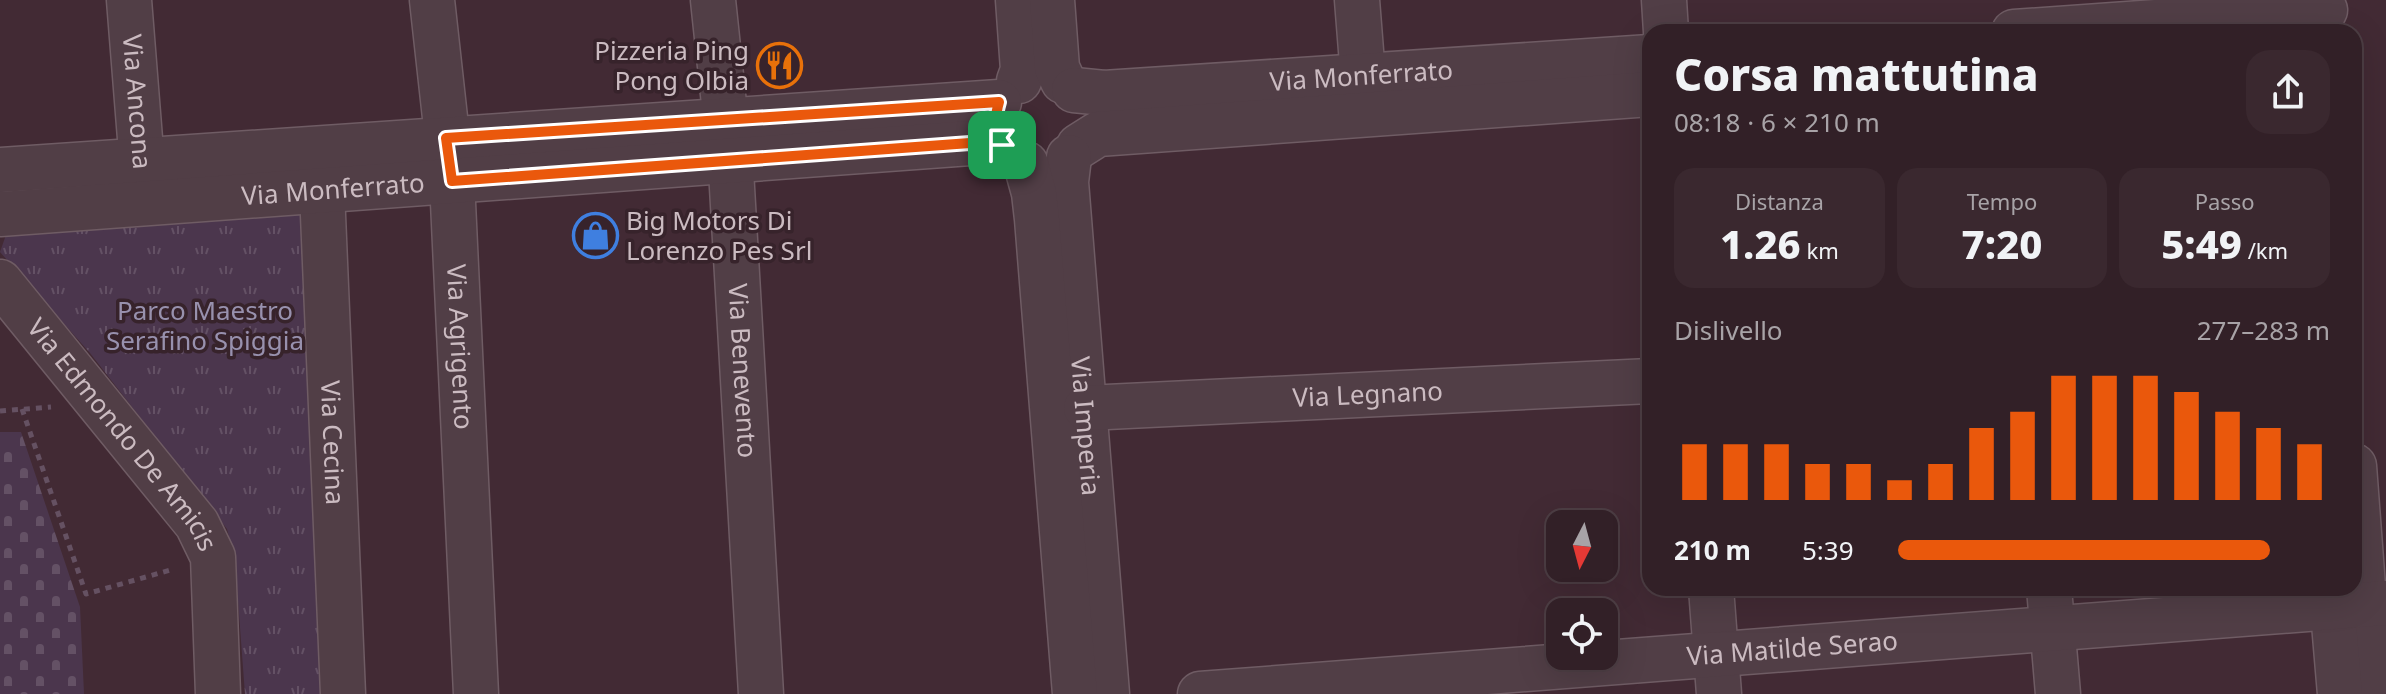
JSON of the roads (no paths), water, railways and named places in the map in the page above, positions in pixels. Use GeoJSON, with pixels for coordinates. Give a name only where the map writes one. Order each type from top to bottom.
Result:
{"type":"FeatureCollection","features":[{"type":"Feature","properties":{"kind":"street","name":"Via Ancona"},"geometry":{"type":"LineString","coordinates":[[129,0],[145,203]]}},
{"type":"Feature","properties":{"kind":"street","name":"Via Agrigento"},"geometry":{"type":"LineString","coordinates":[[432,0],[452,181],[476,694]]}},
{"type":"Feature","properties":{"kind":"street","name":"Via Benevento"},"geometry":{"type":"LineString","coordinates":[[713,0],[727,140],[761,694]]}},
{"type":"Feature","properties":{"kind":"street"},"geometry":{"type":"LineString","coordinates":[[1018,0],[1023,70],[995,117],[996,132],[1014,155],[1041,166],[1056,164],[1074,151],[1085,132],[1086,117],[1083,103],[1057,68],[1052,0]]}},
{"type":"Feature","properties":{"kind":"street"},"geometry":{"type":"LineString","coordinates":[[1357,0],[1363,76]]}},
{"type":"Feature","properties":{"kind":"street"},"geometry":{"type":"LineString","coordinates":[[1664,0],[1666,24]]}},
{"type":"Feature","properties":{"kind":"street"},"geometry":{"type":"LineString","coordinates":[[1996,0],[1998,24]]}},
{"type":"Feature","properties":{"kind":"street"},"geometry":{"type":"LineString","coordinates":[[2153,24],[2309,15]]}},
{"type":"Feature","properties":{"kind":"street","name":"Via Monferrato"},"geometry":{"type":"LineString","coordinates":[[1069,86],[1104,93],[1642,58]]}},
{"type":"Feature","properties":{"kind":"street"},"geometry":{"type":"LineString","coordinates":[[1009,92],[1034,76],[1049,76],[1069,86]]}},
{"type":"Feature","properties":{"kind":"street","name":"Via Monferrato"},"geometry":{"type":"LineString","coordinates":[[0,214],[452,181],[727,140],[1009,92]]}},
{"type":"Feature","properties":{"kind":"street","name":"Via Monferrato"},"geometry":{"type":"LineString","coordinates":[[1074,151],[1098,134],[1642,95]]}},
{"type":"Feature","properties":{"kind":"street","name":"Via Monferrato"},"geometry":{"type":"LineString","coordinates":[[0,170],[446,138],[970,143],[1014,155]]}},
{"type":"Feature","properties":{"kind":"street","name":"Via Imperia"},"geometry":{"type":"LineString","coordinates":[[1074,151],[1066,182],[1107,694]]}},
{"type":"Feature","properties":{"kind":"street","name":"Via Imperia"},"geometry":{"type":"LineString","coordinates":[[1014,155],[1035,206],[1075,694]]}},
{"type":"Feature","properties":{"kind":"street","name":"Via Cecina"},"geometry":{"type":"LineString","coordinates":[[322,191],[343,694]]}},
{"type":"Feature","properties":{"kind":"street","name":"Via Edmondo De Amicis"},"geometry":{"type":"LineString","coordinates":[[0,282],[197,524],[213,557],[218,694]]}},
{"type":"Feature","properties":{"kind":"street","name":"Via Legnano"},"geometry":{"type":"LineString","coordinates":[[1086,408],[1642,381]]}},
{"type":"Feature","properties":{"kind":"street"},"geometry":{"type":"LineString","coordinates":[[1712,596],[1717,674]]}},
{"type":"Feature","properties":{"kind":"street"},"geometry":{"type":"LineString","coordinates":[[2340,694],[2353,600]]}},
{"type":"Feature","properties":{"kind":"street"},"geometry":{"type":"LineString","coordinates":[[2353,600],[2371,694]]}},
{"type":"Feature","properties":{"kind":"street","name":"Via Matilde Serao"},"geometry":{"type":"LineString","coordinates":[[1200,694],[1717,674],[2051,608],[2353,600]]}},
{"type":"Feature","properties":{"kind":"street"},"geometry":{"type":"LineString","coordinates":[[2051,608],[2058,694]]}},
{"type":"Feature","properties":{"kind":"place","name":"Pizzeria Ping Pong Olbia"},"geometry":{"type":"Point","coordinates":[780,66]}},
{"type":"Feature","properties":{"kind":"place","name":"Big Motors Di Lorenzo Pes Srl"},"geometry":{"type":"Point","coordinates":[595,236]}},
{"type":"Feature","properties":{"kind":"park label","name":"Parco Maestro Serafino Spiggia"},"geometry":{"type":"Point","coordinates":[205,326]}}]}
